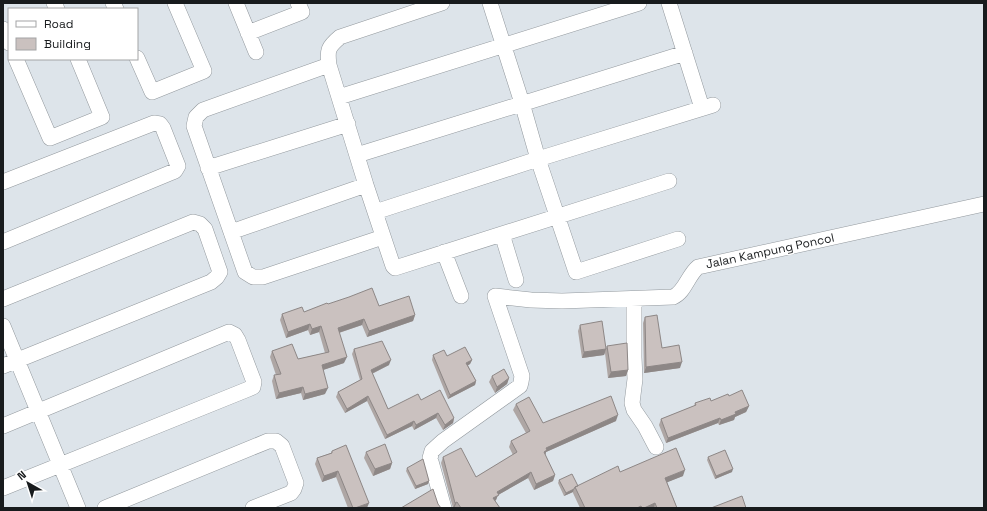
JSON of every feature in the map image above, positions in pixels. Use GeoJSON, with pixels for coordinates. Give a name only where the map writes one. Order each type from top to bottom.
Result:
{"type":"FeatureCollection","features":[{"type":"Feature","properties":{"kind":"street"},"geometry":{"type":"LineString","coordinates":[[138,60],[152,92],[204,71],[175,3]]}},
{"type":"Feature","properties":{"kind":"street"},"geometry":{"type":"LineString","coordinates":[[236,3],[256,52]]}},
{"type":"Feature","properties":{"kind":"street"},"geometry":{"type":"LineString","coordinates":[[248,33],[302,12],[298,3]]}},
{"type":"Feature","properties":{"kind":"street"},"geometry":{"type":"LineString","coordinates":[[442,3],[340,37],[331,44],[327,52],[329,65],[392,266],[396,268],[669,181]]}},
{"type":"Feature","properties":{"kind":"street"},"geometry":{"type":"LineString","coordinates":[[490,3],[556,217],[576,272],[678,239]]}},
{"type":"Feature","properties":{"kind":"street"},"geometry":{"type":"LineString","coordinates":[[339,97],[639,3]]}},
{"type":"Feature","properties":{"kind":"street"},"geometry":{"type":"LineString","coordinates":[[375,212],[538,159],[708,107],[685,53],[669,3]]}},
{"type":"Feature","properties":{"kind":"street"},"geometry":{"type":"LineString","coordinates":[[3,29],[8,41]]}},
{"type":"Feature","properties":{"kind":"street"},"geometry":{"type":"LineString","coordinates":[[357,155],[685,53]]}},
{"type":"Feature","properties":{"kind":"street"},"geometry":{"type":"LineString","coordinates":[[16,60],[50,138],[102,117],[78,60]]}},
{"type":"Feature","properties":{"kind":"street"},"geometry":{"type":"LineString","coordinates":[[329,65],[203,110],[196,117],[194,126],[245,272],[253,277],[263,277],[383,237]]}},
{"type":"Feature","properties":{"kind":"street"},"geometry":{"type":"LineString","coordinates":[[3,182],[154,123],[160,124],[163,128],[178,166],[170,174],[3,242]]}},
{"type":"Feature","properties":{"kind":"street"},"geometry":{"type":"LineString","coordinates":[[208,168],[348,124]]}},
{"type":"Feature","properties":{"kind":"street"},"geometry":{"type":"LineString","coordinates":[[231,232],[366,185]]}},
{"type":"Feature","properties":{"kind":"street","name":"Jalan Kampung Poncol"},"geometry":{"type":"LineString","coordinates":[[444,508],[430,458],[432,451],[443,440],[520,386],[522,382],[522,376],[495,296],[531,300],[562,301],[634,299],[676,295],[680,292],[692,273],[698,267],[984,204]]}},
{"type":"Feature","properties":{"kind":"street"},"geometry":{"type":"LineString","coordinates":[[3,300],[193,222],[200,224],[205,230],[220,272],[217,278],[211,282],[3,366]]}},
{"type":"Feature","properties":{"kind":"street"},"geometry":{"type":"LineString","coordinates":[[502,234],[516,280]]}},
{"type":"Feature","properties":{"kind":"street"},"geometry":{"type":"LineString","coordinates":[[444,252],[461,296]]}},
{"type":"Feature","properties":{"kind":"street"},"geometry":{"type":"LineString","coordinates":[[634,299],[635,379],[632,403],[634,410],[645,426],[656,447]]}},
{"type":"Feature","properties":{"kind":"street"},"geometry":{"type":"LineString","coordinates":[[3,326],[78,508]]}},
{"type":"Feature","properties":{"kind":"street"},"geometry":{"type":"LineString","coordinates":[[3,426],[229,332],[235,334],[254,382],[253,387],[246,390],[3,488]]}},
{"type":"Feature","properties":{"kind":"street"},"geometry":{"type":"LineString","coordinates":[[105,508],[268,441],[276,441],[282,446],[296,483],[294,489],[291,492],[253,508]]}},
{"type":"Feature","properties":{"kind":"building"},"geometry":{"type":"Polygon","coordinates":[[[372,288],[379,306],[409,296],[415,315],[369,331],[364,319],[338,328],[347,357],[322,365],[328,388],[305,394],[303,387],[279,393],[274,375],[281,374],[272,351],[292,344],[298,359],[329,352],[321,326],[312,329],[310,324],[288,332],[282,314],[302,307],[304,312],[372,288]]]}},
{"type":"Feature","properties":{"kind":"building"},"geometry":{"type":"Polygon","coordinates":[[[657,315],[662,348],[679,345],[682,362],[646,367],[645,317],[657,315]]]}},
{"type":"Feature","properties":{"kind":"building"},"geometry":{"type":"Polygon","coordinates":[[[602,321],[606,349],[584,352],[580,325],[602,321]]]}},
{"type":"Feature","properties":{"kind":"building"},"geometry":{"type":"Polygon","coordinates":[[[382,341],[391,360],[371,370],[388,409],[418,394],[421,400],[440,390],[454,418],[445,425],[438,413],[416,425],[414,421],[387,435],[368,396],[347,409],[338,392],[362,379],[354,349],[382,341]]]}},
{"type":"Feature","properties":{"kind":"building"},"geometry":{"type":"Polygon","coordinates":[[[627,343],[628,370],[611,372],[607,346],[627,343]]]}},
{"type":"Feature","properties":{"kind":"building"},"geometry":{"type":"Polygon","coordinates":[[[465,347],[472,360],[466,363],[476,381],[450,395],[433,355],[444,350],[447,356],[465,347]]]}},
{"type":"Feature","properties":{"kind":"building"},"geometry":{"type":"Polygon","coordinates":[[[504,369],[509,378],[497,387],[492,376],[504,369]]]}},
{"type":"Feature","properties":{"kind":"building"},"geometry":{"type":"Polygon","coordinates":[[[742,390],[749,406],[735,412],[736,414],[721,420],[720,418],[668,438],[661,419],[696,405],[695,403],[710,398],[711,401],[728,394],[729,396],[742,390]]]}},
{"type":"Feature","properties":{"kind":"building"},"geometry":{"type":"Polygon","coordinates":[[[611,396],[618,415],[546,448],[547,450],[544,452],[555,475],[536,484],[531,472],[497,492],[499,495],[493,498],[500,508],[461,508],[457,502],[455,503],[443,457],[461,448],[476,477],[517,452],[511,441],[530,431],[516,404],[529,397],[543,423],[611,396]]]}},
{"type":"Feature","properties":{"kind":"building"},"geometry":{"type":"Polygon","coordinates":[[[385,444],[392,463],[375,469],[366,452],[385,444]]]}},
{"type":"Feature","properties":{"kind":"building"},"geometry":{"type":"Polygon","coordinates":[[[346,445],[369,503],[355,508],[353,508],[338,471],[324,476],[317,458],[332,453],[332,451],[346,445]]]}},
{"type":"Feature","properties":{"kind":"building"},"geometry":{"type":"Polygon","coordinates":[[[676,448],[685,470],[665,478],[677,508],[657,508],[655,503],[644,508],[641,506],[637,508],[585,508],[575,487],[618,466],[620,472],[676,448]]]}},
{"type":"Feature","properties":{"kind":"building"},"geometry":{"type":"Polygon","coordinates":[[[725,450],[733,469],[716,476],[708,457],[725,450]]]}},
{"type":"Feature","properties":{"kind":"building"},"geometry":{"type":"Polygon","coordinates":[[[423,459],[429,481],[416,486],[407,468],[423,459]]]}},
{"type":"Feature","properties":{"kind":"building"},"geometry":{"type":"Polygon","coordinates":[[[572,474],[578,486],[566,493],[559,480],[572,474]]]}},
{"type":"Feature","properties":{"kind":"building"},"geometry":{"type":"Polygon","coordinates":[[[433,489],[438,504],[441,508],[401,508],[433,489]]]}},
{"type":"Feature","properties":{"kind":"building"},"geometry":{"type":"Polygon","coordinates":[[[742,496],[746,508],[711,508],[742,496]]]}}]}
